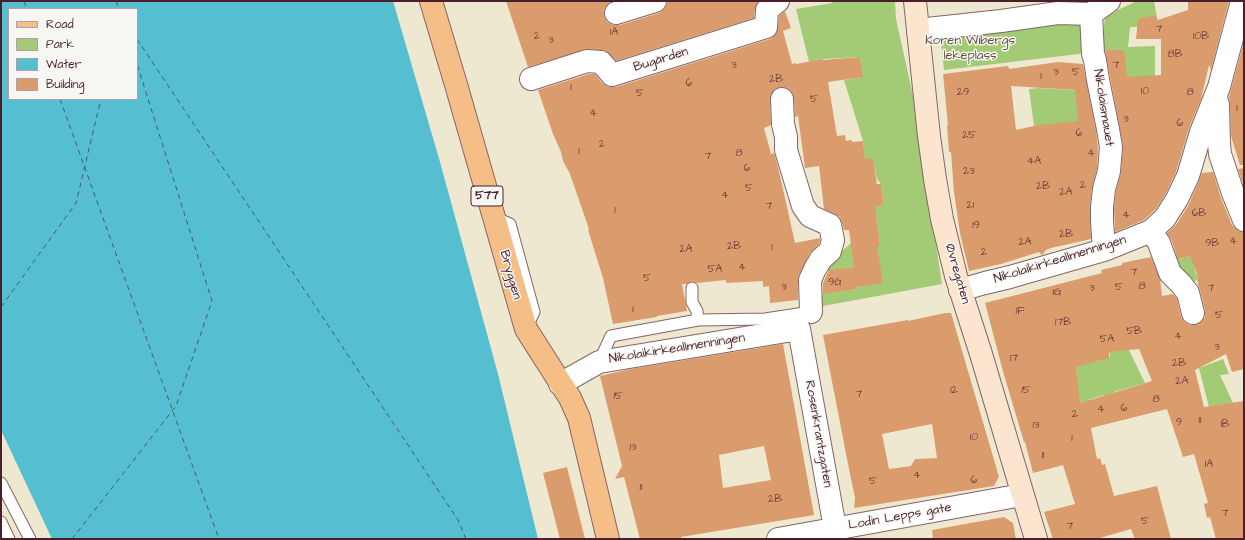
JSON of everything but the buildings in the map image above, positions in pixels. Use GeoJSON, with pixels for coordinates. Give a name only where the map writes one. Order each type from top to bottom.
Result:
{"type":"FeatureCollection","features":[{"type":"Feature","properties":{"kind":"main road","name":"Bryggen"},"geometry":{"type":"LineString","coordinates":[[431,1],[526,329],[570,398],[579,418],[608,539]]}},
{"type":"Feature","properties":{"kind":"main road","name":"Øvregaten"},"geometry":{"type":"LineString","coordinates":[[915,1],[935,179],[942,219],[960,290],[981,354],[1036,539]]}},
{"type":"Feature","properties":{"kind":"street"},"geometry":{"type":"LineString","coordinates":[[616,13],[655,1]]}},
{"type":"Feature","properties":{"kind":"street","name":"Bugården"},"geometry":{"type":"LineString","coordinates":[[531,79],[587,61],[601,62],[612,75],[766,27],[767,10],[778,1]]}},
{"type":"Feature","properties":{"kind":"street"},"geometry":{"type":"LineString","coordinates":[[918,30],[1058,13],[1091,14],[1109,1]]}},
{"type":"Feature","properties":{"kind":"street","name":"Nikolaikirkeallmenningen"},"geometry":{"type":"LineString","coordinates":[[960,290],[1104,250],[1147,232],[1165,218],[1177,199],[1188,176],[1201,132],[1219,87],[1242,1]]}},
{"type":"Feature","properties":{"kind":"street","name":"Nikolaismauet"},"geometry":{"type":"LineString","coordinates":[[1091,14],[1093,54],[1111,147],[1109,171],[1104,189],[1102,206],[1104,250]]}},
{"type":"Feature","properties":{"kind":"street"},"geometry":{"type":"LineString","coordinates":[[1216,95],[1218,105],[1220,154],[1233,193],[1242,210]]}},
{"type":"Feature","properties":{"kind":"street","name":"Rosenkrantzgaten"},"geometry":{"type":"LineString","coordinates":[[782,99],[786,150],[803,206],[810,216],[830,225],[833,240],[830,251],[821,259],[810,280],[805,321],[836,534]]}},
{"type":"Feature","properties":{"kind":"street"},"geometry":{"type":"LineString","coordinates":[[1147,232],[1159,243],[1170,273],[1188,293],[1193,313]]}},
{"type":"Feature","properties":{"kind":"street","name":"Nikolaikirkeallmenningen"},"geometry":{"type":"LineString","coordinates":[[560,384],[599,362],[805,321]]}},
{"type":"Feature","properties":{"kind":"street","name":"Lodin Lepps gate"},"geometry":{"type":"LineString","coordinates":[[778,539],[836,534],[1022,495]]}},
{"type":"Feature","properties":{"kind":"lane"},"geometry":{"type":"LineString","coordinates":[[692,288],[692,302],[698,311],[698,320]]}},
{"type":"Feature","properties":{"kind":"lane"},"geometry":{"type":"LineString","coordinates":[[599,362],[611,336],[698,320],[765,319],[805,321]]}},
{"type":"Feature","properties":{"kind":"lane"},"geometry":{"type":"LineString","coordinates":[[1,483],[30,539]]}},
{"type":"Feature","properties":{"kind":"lane"},"geometry":{"type":"LineString","coordinates":[[1,522],[9,539]]}},
{"type":"Feature","properties":{"kind":"green space"},"geometry":{"type":"Polygon","coordinates":[[[832,1],[895,1],[896,19],[914,100],[942,284],[818,307],[822,294],[857,289],[853,267],[819,272],[851,243],[860,248],[880,245],[876,215],[863,209],[884,205],[881,184],[877,179],[873,159],[865,159],[863,141],[844,80],[862,77],[860,57],[823,59],[809,62],[796,9],[832,3],[832,1]]]}},
{"type":"Feature","properties":{"kind":"green space"},"geometry":{"type":"Polygon","coordinates":[[[1137,1],[1154,1],[1157,18],[1137,27],[1130,27],[1128,47],[1155,46],[1155,76],[1124,86],[1124,50],[1102,50],[1105,16],[1137,1]]]}},
{"type":"Feature","properties":{"kind":"green space","name":"Koren Wibergs lekeplass"},"geometry":{"type":"Polygon","coordinates":[[[1085,18],[1087,53],[944,70],[940,32],[1085,18]]]}},
{"type":"Feature","properties":{"kind":"green space"},"geometry":{"type":"Polygon","coordinates":[[[1038,88],[1086,91],[1094,120],[1034,126],[1029,89],[1038,88]]]}},
{"type":"Feature","properties":{"kind":"green space"},"geometry":{"type":"Polygon","coordinates":[[[1177,254],[1179,259],[1189,256],[1191,257],[1198,280],[1186,284],[1169,261],[1177,258],[1177,254]]]}},
{"type":"Feature","properties":{"kind":"green space"},"geometry":{"type":"Polygon","coordinates":[[[1127,346],[1145,383],[1114,392],[1110,401],[1104,395],[1088,400],[1089,405],[1082,407],[1080,401],[1078,401],[1076,364],[1098,361],[1110,357],[1109,351],[1127,346]]]}},
{"type":"Feature","properties":{"kind":"green space"},"geometry":{"type":"Polygon","coordinates":[[[1223,359],[1229,374],[1220,375],[1233,403],[1209,407],[1199,368],[1223,359]]]}},
{"type":"Feature","properties":{"kind":"water"},"geometry":{"type":"Polygon","coordinates":[[[1,1],[393,1],[440,162],[498,374],[538,539],[52,539],[1,430],[1,1]]]}},
{"type":"Feature","properties":{"kind":"ferry route"},"geometry":{"type":"LineString","coordinates":[[24,1],[27,8]]}},
{"type":"Feature","properties":{"kind":"ferry route"},"geometry":{"type":"LineString","coordinates":[[116,1],[119,8]]}},
{"type":"Feature","properties":{"kind":"ferry route"},"geometry":{"type":"LineString","coordinates":[[138,40],[458,520],[466,539]]}},
{"type":"Feature","properties":{"kind":"ferry route"},"geometry":{"type":"LineString","coordinates":[[72,539],[176,406],[212,301],[138,67]]}},
{"type":"Feature","properties":{"kind":"ferry route"},"geometry":{"type":"LineString","coordinates":[[60,100],[219,539]]}},
{"type":"Feature","properties":{"kind":"ferry route"},"geometry":{"type":"LineString","coordinates":[[1,307],[76,203],[101,100]]}}]}
